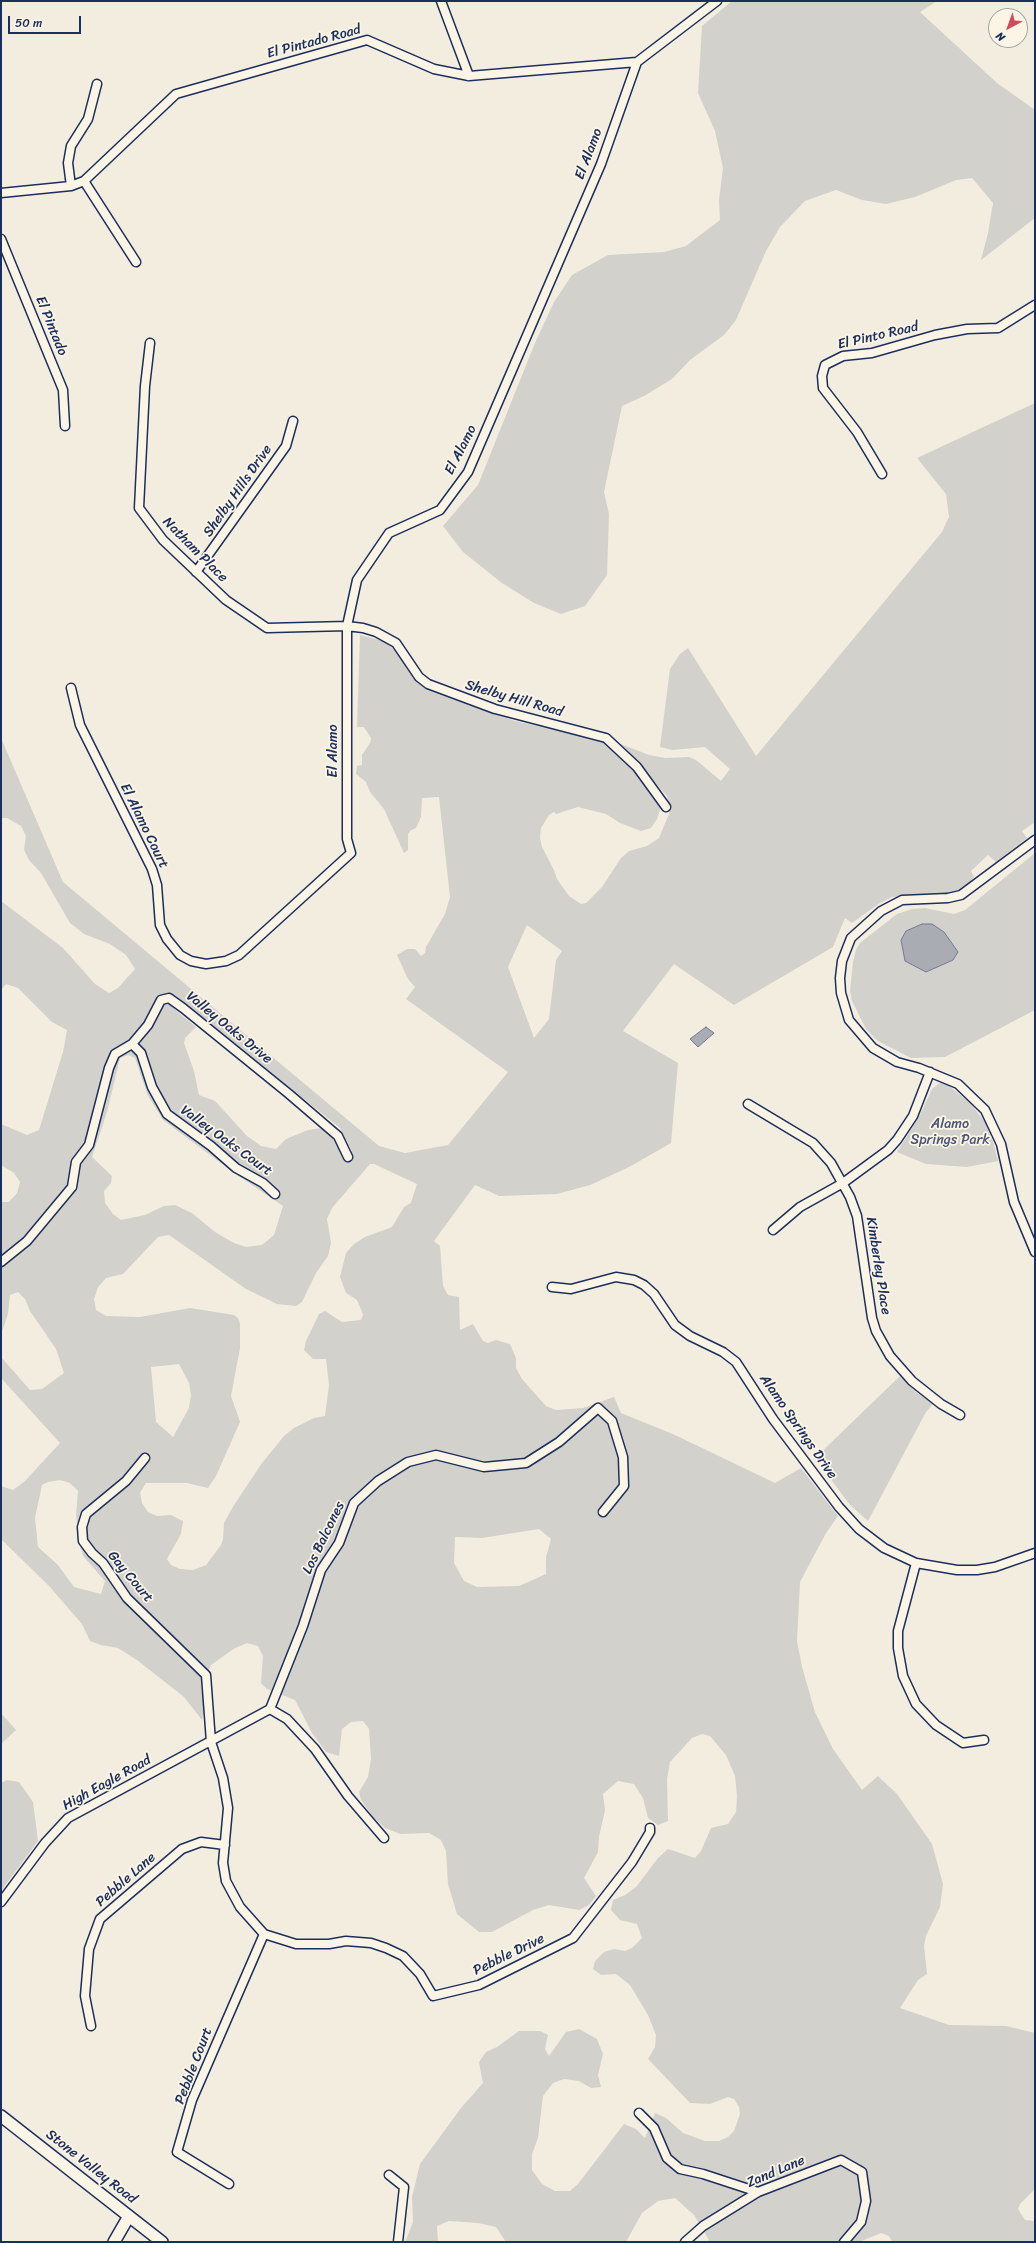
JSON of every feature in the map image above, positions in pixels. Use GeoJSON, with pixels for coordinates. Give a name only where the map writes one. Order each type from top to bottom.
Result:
{"type":"FeatureCollection","features":[{"type":"Feature","properties":{"kind":"street"},"geometry":{"type":"LineString","coordinates":[[440,1],[469,76]]}},
{"type":"Feature","properties":{"kind":"street"},"geometry":{"type":"LineString","coordinates":[[637,62],[717,1]]}},
{"type":"Feature","properties":{"kind":"street","name":"El Pintado Road"},"geometry":{"type":"LineString","coordinates":[[1,193],[71,186],[84,181],[176,94],[367,40],[434,69],[469,76],[637,62]]}},
{"type":"Feature","properties":{"kind":"street","name":"El Alamo"},"geometry":{"type":"LineString","coordinates":[[351,853],[346,839],[347,626],[357,580],[389,533],[440,510],[468,472],[601,164],[637,62]]}},
{"type":"Feature","properties":{"kind":"street"},"geometry":{"type":"LineString","coordinates":[[71,186],[68,162],[71,146],[88,119],[97,84]]}},
{"type":"Feature","properties":{"kind":"street"},"geometry":{"type":"LineString","coordinates":[[84,181],[136,262]]}},
{"type":"Feature","properties":{"kind":"street","name":"El Pintado"},"geometry":{"type":"LineString","coordinates":[[1,239],[63,390],[65,426]]}},
{"type":"Feature","properties":{"kind":"street","name":"El Pinto Road"},"geometry":{"type":"LineString","coordinates":[[882,474],[857,432],[823,388],[822,376],[825,365],[843,356],[872,353],[935,335],[967,329],[998,328],[1035,305]]}},
{"type":"Feature","properties":{"kind":"street","name":"Natham Place"},"geometry":{"type":"LineString","coordinates":[[150,343],[145,386],[139,508],[163,540],[196,572],[226,600],[267,628],[347,626]]}},
{"type":"Feature","properties":{"kind":"street","name":"Shelby Hills Drive"},"geometry":{"type":"LineString","coordinates":[[196,572],[286,446],[292,421]]}},
{"type":"Feature","properties":{"kind":"street","name":"Shelby Hill Road"},"geometry":{"type":"LineString","coordinates":[[347,626],[364,628],[396,643],[419,677],[428,684],[494,709],[606,738],[636,767],[666,807]]}},
{"type":"Feature","properties":{"kind":"street","name":"El Alamo Court"},"geometry":{"type":"LineString","coordinates":[[71,688],[80,725],[152,869],[157,885],[160,924],[167,939],[180,955],[191,961],[206,964],[226,961],[239,955],[351,853]]}},
{"type":"Feature","properties":{"kind":"street"},"geometry":{"type":"LineString","coordinates":[[1035,840],[961,895],[948,898],[902,900],[881,911],[857,930],[845,948],[840,978],[841,993],[849,1020],[857,1031],[882,1054],[897,1062],[930,1072],[958,1084],[985,1110],[994,1126],[1001,1144],[1014,1202],[1035,1252]]}},
{"type":"Feature","properties":{"kind":"street","name":"Valley Oaks Drive"},"geometry":{"type":"LineString","coordinates":[[1,1262],[27,1240],[72,1187],[76,1162],[89,1145],[109,1068],[115,1054],[132,1044],[148,1025],[161,1000],[169,998],[238,1052],[338,1136],[348,1157]]}},
{"type":"Feature","properties":{"kind":"street","name":"Valley Oaks Court"},"geometry":{"type":"LineString","coordinates":[[132,1044],[141,1053],[152,1087],[167,1114],[236,1168],[263,1183],[275,1194]]}},
{"type":"Feature","properties":{"kind":"street"},"geometry":{"type":"LineString","coordinates":[[773,1230],[800,1207],[843,1183],[868,1166],[897,1140],[913,1116],[930,1072]]}},
{"type":"Feature","properties":{"kind":"street","name":"Kimberley Place"},"geometry":{"type":"LineString","coordinates":[[748,1104],[813,1143],[823,1153],[843,1183],[857,1216],[870,1311],[876,1331],[890,1356],[912,1381],[941,1404],[960,1415]]}},
{"type":"Feature","properties":{"kind":"street","name":"Alamo Springs Drive"},"geometry":{"type":"LineString","coordinates":[[552,1287],[560,1289],[582,1288],[616,1277],[634,1280],[644,1285],[654,1294],[675,1325],[699,1341],[723,1352],[736,1362],[758,1396],[839,1507],[859,1529],[884,1548],[916,1563],[957,1570],[977,1570],[1007,1563],[1035,1553]]}},
{"type":"Feature","properties":{"kind":"street","name":"Los Balcones"},"geometry":{"type":"LineString","coordinates":[[270,1709],[303,1626],[321,1570],[339,1543],[354,1504],[378,1481],[408,1462],[436,1454],[484,1467],[526,1463],[559,1442],[598,1408],[612,1421],[623,1457],[624,1486],[603,1512]]}},
{"type":"Feature","properties":{"kind":"street","name":"Gay Court"},"geometry":{"type":"LineString","coordinates":[[145,1458],[117,1490],[96,1504],[86,1514],[82,1527],[82,1541],[103,1563],[127,1598],[206,1675],[211,1742]]}},
{"type":"Feature","properties":{"kind":"street"},"geometry":{"type":"LineString","coordinates":[[916,1563],[898,1631],[898,1648],[903,1676],[916,1704],[945,1732],[963,1743],[984,1740]]}},
{"type":"Feature","properties":{"kind":"street"},"geometry":{"type":"LineString","coordinates":[[270,1709],[287,1719],[306,1739],[348,1796],[384,1838]]}},
{"type":"Feature","properties":{"kind":"street","name":"High Eagle Road"},"geometry":{"type":"LineString","coordinates":[[1,1902],[45,1843],[68,1818],[270,1709]]}},
{"type":"Feature","properties":{"kind":"street"},"geometry":{"type":"LineString","coordinates":[[211,1742],[223,1778],[228,1808],[224,1863],[226,1881],[231,1895],[264,1934]]}},
{"type":"Feature","properties":{"kind":"street","name":"Pebble Drive"},"geometry":{"type":"LineString","coordinates":[[264,1934],[296,1944],[329,1944],[346,1941],[371,1943],[386,1948],[403,1956],[420,1974],[434,1996],[479,1985],[573,1938],[632,1862],[650,1832],[650,1828]]}},
{"type":"Feature","properties":{"kind":"street","name":"Pebble Lane"},"geometry":{"type":"LineString","coordinates":[[91,2026],[85,1996],[89,1949],[100,1919],[182,1849],[201,1842],[225,1845]]}},
{"type":"Feature","properties":{"kind":"street","name":"Pebble Court"},"geometry":{"type":"LineString","coordinates":[[229,2184],[177,2152],[192,2100],[264,1934]]}},
{"type":"Feature","properties":{"kind":"street"},"geometry":{"type":"LineString","coordinates":[[639,2113],[654,2128],[666,2158],[680,2169],[704,2174],[758,2192]]}},
{"type":"Feature","properties":{"kind":"street","name":"Stone Valley Road"},"geometry":{"type":"LineString","coordinates":[[1,2116],[162,2242]]}},
{"type":"Feature","properties":{"kind":"street","name":"Zand Lane"},"geometry":{"type":"LineString","coordinates":[[685,2242],[703,2226],[758,2192],[841,2160],[862,2172],[866,2201],[861,2222],[844,2242]]}},
{"type":"Feature","properties":{"kind":"street"},"geometry":{"type":"LineString","coordinates":[[389,2174],[404,2186],[398,2242]]}},
{"type":"Feature","properties":{"kind":"street"},"geometry":{"type":"LineString","coordinates":[[114,2242],[129,2216]]}},
{"type":"Feature","properties":{"kind":"green space"},"geometry":{"type":"Polygon","coordinates":[[[732,1],[937,1],[920,12],[997,83],[1035,110],[1035,218],[981,260],[988,233],[993,203],[972,178],[956,180],[915,197],[886,204],[862,200],[836,190],[805,201],[780,227],[766,251],[736,320],[724,335],[690,360],[672,379],[644,396],[622,406],[604,492],[609,514],[607,575],[585,606],[561,614],[534,603],[502,583],[463,552],[443,526],[478,485],[535,343],[554,302],[572,275],[608,255],[664,252],[686,246],[720,220],[719,200],[723,168],[715,131],[698,93],[702,26],[732,1]]]}},
{"type":"Feature","properties":{"kind":"green space"},"geometry":{"type":"Polygon","coordinates":[[[1035,403],[1035,822],[1022,831],[1027,838],[996,862],[988,855],[971,871],[974,877],[969,884],[953,894],[892,897],[880,903],[852,923],[845,918],[833,947],[734,1005],[674,964],[623,1031],[678,1063],[671,1143],[629,1167],[590,1185],[557,1194],[499,1196],[475,1185],[434,1241],[440,1246],[443,1286],[448,1295],[459,1297],[460,1330],[473,1324],[483,1341],[488,1343],[496,1340],[510,1344],[516,1358],[516,1368],[522,1379],[546,1406],[556,1410],[583,1408],[614,1397],[621,1413],[675,1435],[775,1483],[801,1468],[838,1516],[826,1533],[800,1582],[797,1641],[802,1667],[815,1712],[833,1749],[862,1790],[878,1776],[897,1794],[932,1844],[943,1884],[940,1907],[926,1936],[924,1946],[927,1974],[918,1980],[900,2008],[949,2025],[1006,2026],[1035,2033],[1035,2189],[1020,2204],[1018,2209],[1025,2220],[1035,2221],[1035,2242],[892,2242],[889,2236],[881,2233],[859,2242],[707,2242],[709,2240],[694,2215],[675,2198],[658,2201],[642,2213],[626,2242],[506,2242],[496,2227],[478,2223],[449,2221],[437,2226],[438,2242],[405,2242],[413,2222],[412,2197],[420,2164],[461,2108],[483,2083],[479,2062],[486,2052],[497,2047],[519,2031],[540,2031],[548,2035],[545,2049],[549,2056],[566,2032],[579,2029],[597,2039],[603,2054],[598,2075],[601,2087],[591,2088],[579,2081],[564,2079],[553,2083],[543,2096],[538,2138],[532,2154],[532,2170],[542,2184],[555,2191],[570,2191],[578,2184],[624,2124],[636,2129],[645,2138],[655,2113],[666,2118],[683,2133],[705,2141],[719,2141],[728,2137],[734,2131],[740,2114],[739,2107],[734,2099],[728,2097],[710,2104],[690,2103],[648,2059],[655,2047],[656,2035],[648,2015],[630,1985],[616,1974],[601,1975],[593,1969],[595,1961],[604,1952],[614,1949],[625,1951],[632,1948],[642,1938],[637,1924],[620,1920],[611,1910],[613,1900],[625,1895],[636,1887],[658,1858],[668,1849],[695,1858],[701,1851],[711,1828],[728,1824],[736,1812],[737,1796],[735,1776],[726,1755],[710,1736],[702,1734],[692,1738],[670,1762],[667,1779],[668,1821],[658,1825],[648,1818],[643,1798],[634,1784],[618,1781],[603,1794],[605,1810],[599,1837],[598,1852],[584,1878],[596,1896],[589,1905],[579,1910],[549,1905],[533,1910],[492,1932],[479,1932],[457,1914],[448,1884],[446,1851],[441,1840],[429,1833],[400,1834],[385,1828],[373,1817],[361,1800],[359,1792],[368,1777],[371,1759],[369,1729],[363,1721],[351,1722],[342,1729],[339,1756],[326,1752],[312,1733],[295,1700],[267,1689],[261,1683],[263,1656],[258,1646],[247,1643],[235,1648],[211,1665],[201,1689],[205,1704],[202,1720],[184,1697],[137,1660],[118,1648],[101,1645],[90,1641],[82,1624],[49,1586],[1,1539],[1,1486],[13,1490],[25,1481],[60,1443],[1,1378],[1,1357],[30,1390],[42,1389],[64,1373],[56,1349],[30,1311],[25,1299],[18,1292],[10,1295],[8,1314],[1,1334],[1,1202],[9,1202],[17,1193],[20,1182],[14,1173],[1,1165],[1,1124],[27,1135],[39,1130],[63,1052],[67,1030],[52,1022],[18,988],[6,984],[1,990],[1,901],[63,948],[95,984],[109,993],[118,988],[135,969],[126,955],[110,944],[84,934],[70,923],[41,873],[29,860],[24,850],[26,836],[21,826],[7,818],[1,818],[1,738],[63,882],[379,1146],[405,1153],[448,1145],[508,1072],[406,999],[415,987],[408,979],[397,955],[407,949],[415,949],[421,956],[425,953],[426,947],[445,914],[450,897],[439,797],[422,798],[421,817],[416,828],[411,830],[408,834],[408,850],[404,853],[384,809],[370,792],[366,782],[356,774],[357,766],[362,765],[362,755],[370,743],[371,738],[364,727],[357,727],[360,635],[383,641],[396,651],[415,679],[422,685],[439,694],[515,721],[601,740],[620,756],[644,782],[661,806],[657,819],[651,828],[641,831],[620,823],[606,814],[578,807],[556,814],[554,812],[549,815],[541,828],[540,838],[542,847],[557,879],[569,896],[581,904],[586,903],[602,887],[621,858],[629,851],[647,846],[659,838],[671,809],[667,796],[621,744],[649,755],[665,758],[689,757],[696,760],[721,781],[730,769],[705,747],[672,750],[660,747],[670,669],[680,654],[688,648],[756,756],[942,532],[949,517],[946,494],[917,458],[1035,403]],[[527,925],[508,967],[534,1038],[549,1019],[556,960],[562,951],[527,925]],[[175,995],[173,1008],[196,1027],[185,1038],[184,1043],[194,1071],[199,1095],[215,1101],[247,1136],[261,1146],[276,1149],[286,1139],[308,1130],[322,1128],[337,1143],[343,1154],[352,1151],[340,1128],[175,995]],[[128,1055],[120,1058],[107,1112],[92,1157],[112,1176],[111,1183],[104,1191],[105,1203],[113,1214],[121,1220],[145,1215],[164,1206],[175,1205],[192,1213],[215,1232],[234,1243],[246,1247],[262,1245],[274,1235],[283,1206],[233,1172],[163,1120],[148,1096],[135,1058],[128,1055]],[[370,1164],[332,1208],[327,1219],[331,1243],[328,1256],[316,1273],[302,1302],[296,1306],[277,1304],[246,1289],[169,1235],[158,1237],[123,1274],[106,1278],[98,1287],[94,1299],[96,1310],[106,1316],[140,1317],[190,1308],[234,1315],[238,1318],[240,1324],[240,1348],[231,1396],[240,1422],[216,1476],[208,1488],[187,1483],[146,1483],[140,1493],[142,1503],[148,1512],[157,1516],[171,1515],[183,1521],[181,1534],[167,1559],[171,1565],[180,1569],[193,1570],[206,1565],[221,1545],[224,1523],[262,1463],[284,1436],[294,1428],[314,1418],[325,1416],[329,1385],[326,1359],[313,1359],[304,1350],[306,1341],[319,1314],[325,1311],[342,1322],[361,1320],[363,1314],[357,1300],[346,1293],[340,1277],[346,1253],[354,1244],[365,1237],[392,1227],[404,1207],[411,1203],[417,1184],[374,1164],[370,1164]],[[179,1364],[151,1367],[156,1422],[173,1437],[189,1408],[191,1395],[189,1383],[179,1364]],[[60,1480],[48,1482],[42,1485],[35,1518],[38,1547],[58,1565],[74,1587],[101,1594],[105,1581],[83,1556],[80,1546],[76,1515],[78,1491],[70,1483],[60,1480]],[[539,1529],[482,1538],[455,1537],[454,1563],[464,1581],[477,1587],[519,1586],[546,1574],[546,1557],[551,1539],[539,1529]]]}},
{"type":"Feature","properties":{"kind":"green space"},"geometry":{"type":"Polygon","coordinates":[[[1035,853],[1035,1010],[945,1057],[911,1058],[878,1041],[866,1029],[852,1001],[850,991],[853,962],[856,950],[860,943],[897,914],[912,909],[925,908],[954,914],[965,910],[1035,853]],[[922,924],[906,931],[901,940],[905,961],[926,972],[953,960],[958,952],[944,932],[922,924]]]}},
{"type":"Feature","properties":{"kind":"green space","name":"Alamo Springs Park"},"geometry":{"type":"Polygon","coordinates":[[[940,1083],[948,1085],[970,1103],[985,1122],[993,1142],[998,1161],[967,1167],[926,1164],[897,1152],[919,1117],[932,1089],[940,1083]]]}},
{"type":"Feature","properties":{"kind":"green space"},"geometry":{"type":"Polygon","coordinates":[[[900,1376],[916,1392],[933,1404],[926,1412],[868,1521],[850,1505],[815,1458],[900,1376]]]}},
{"type":"Feature","properties":{"kind":"green space"},"geometry":{"type":"Polygon","coordinates":[[[1,1713],[16,1730],[1,1744],[1,1713]]]}},
{"type":"Feature","properties":{"kind":"green space"},"geometry":{"type":"Polygon","coordinates":[[[7,1780],[19,1782],[33,1802],[38,1841],[1,1891],[1,1783],[7,1780]]]}},
{"type":"Feature","properties":{"kind":"shaded area"},"geometry":{"type":"Polygon","coordinates":[[[922,924],[932,924],[944,932],[958,952],[953,960],[926,972],[905,961],[901,940],[906,931],[922,924]]]}},
{"type":"Feature","properties":{"kind":"shaded area"},"geometry":{"type":"Polygon","coordinates":[[[706,1027],[714,1033],[698,1047],[690,1039],[706,1027]]]}}]}
